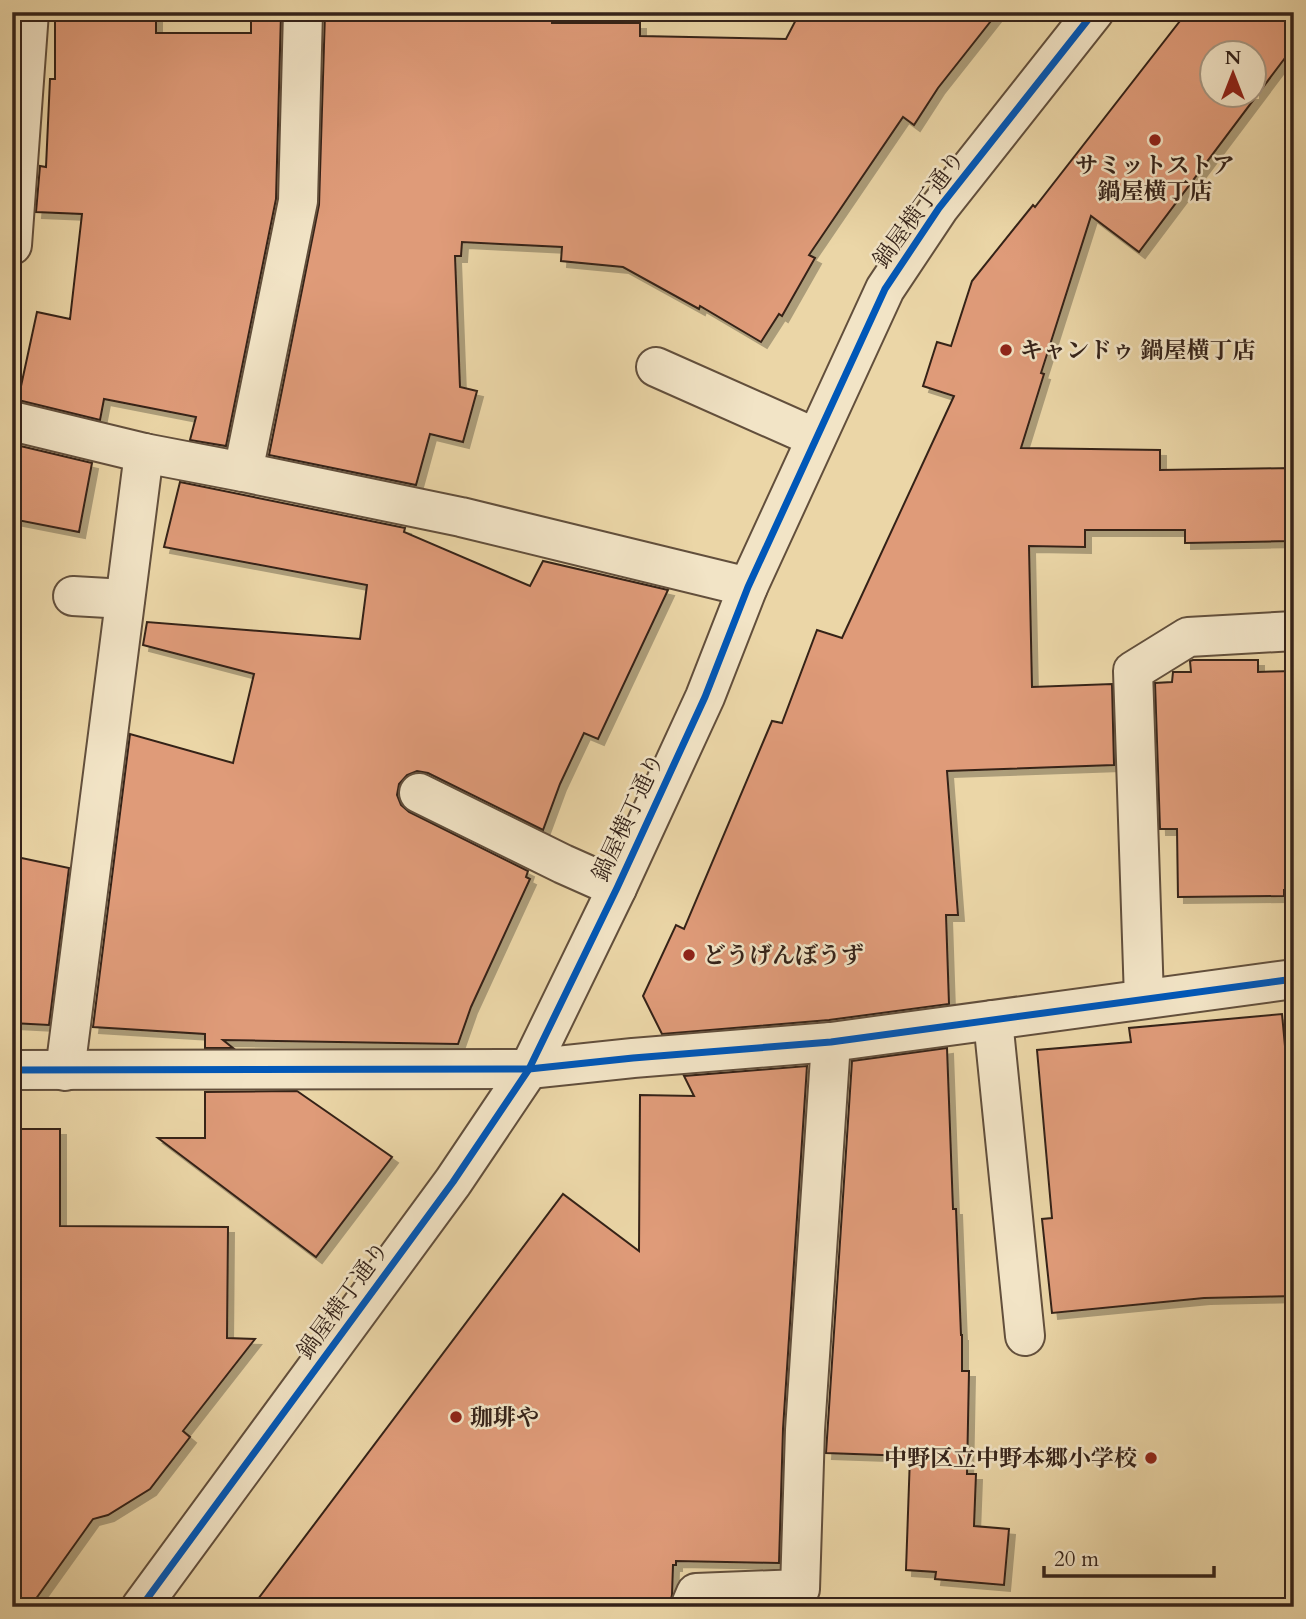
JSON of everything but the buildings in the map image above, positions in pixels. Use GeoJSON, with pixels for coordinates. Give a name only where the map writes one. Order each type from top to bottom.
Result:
{"type":"FeatureCollection","features":[{"type":"Feature","properties":{"kind":"street"},"geometry":{"type":"LineString","coordinates":[[12,245],[29,12]]}},
{"type":"Feature","properties":{"kind":"street"},"geometry":{"type":"LineString","coordinates":[[243,472],[298,201],[303,12]]}},
{"type":"Feature","properties":{"kind":"street","name":"鍋屋横丁通り"},"geometry":{"type":"LineString","coordinates":[[141,1607],[453,1182],[529,1069],[617,888],[705,697],[748,587],[885,289],[939,208],[1094,12]]}},
{"type":"Feature","properties":{"kind":"street"},"geometry":{"type":"LineString","coordinates":[[656,367],[816,438]]}},
{"type":"Feature","properties":{"kind":"street"},"geometry":{"type":"LineString","coordinates":[[12,421],[144,453],[461,517],[748,587]]}},
{"type":"Feature","properties":{"kind":"street"},"geometry":{"type":"LineString","coordinates":[[65,1071],[144,453]]}},
{"type":"Feature","properties":{"kind":"street"},"geometry":{"type":"LineString","coordinates":[[73,596],[125,598]]}},
{"type":"Feature","properties":{"kind":"street"},"geometry":{"type":"LineString","coordinates":[[1144,998],[1133,671],[1188,637],[1294,631]]}},
{"type":"Feature","properties":{"kind":"street"},"geometry":{"type":"LineString","coordinates":[[419,793],[617,888]]}},
{"type":"Feature","properties":{"kind":"street"},"geometry":{"type":"LineString","coordinates":[[12,1070],[529,1069],[831,1042],[1294,979]]}},
{"type":"Feature","properties":{"kind":"street"},"geometry":{"type":"LineString","coordinates":[[993,1020],[1025,1336]]}},
{"type":"Feature","properties":{"kind":"street"},"geometry":{"type":"LineString","coordinates":[[690,1607],[696,1593],[800,1590],[805,1430],[831,1042]]}},
{"type":"Feature","properties":{"kind":"cycle path"},"geometry":{"type":"LineString","coordinates":[[141,1607],[453,1182],[529,1069],[617,888],[705,697],[748,587],[885,289],[939,208],[1094,12]]}},
{"type":"Feature","properties":{"kind":"cycle path"},"geometry":{"type":"LineString","coordinates":[[12,1070],[529,1069],[831,1042],[1294,979]]}},
{"type":"Feature","properties":{"kind":"place","name":"サミットストア 鍋屋横丁店"},"geometry":{"type":"Point","coordinates":[1155,140]}},
{"type":"Feature","properties":{"kind":"place","name":"キャンドゥ 鍋屋横丁店"},"geometry":{"type":"Point","coordinates":[1006,350]}},
{"type":"Feature","properties":{"kind":"place","name":"どうげんぼうず"},"geometry":{"type":"Point","coordinates":[689,955]}},
{"type":"Feature","properties":{"kind":"place","name":"珈琲や"},"geometry":{"type":"Point","coordinates":[456,1417]}},
{"type":"Feature","properties":{"kind":"place","name":"中野区立中野本郷小学校"},"geometry":{"type":"Point","coordinates":[1151,1458]}}]}
